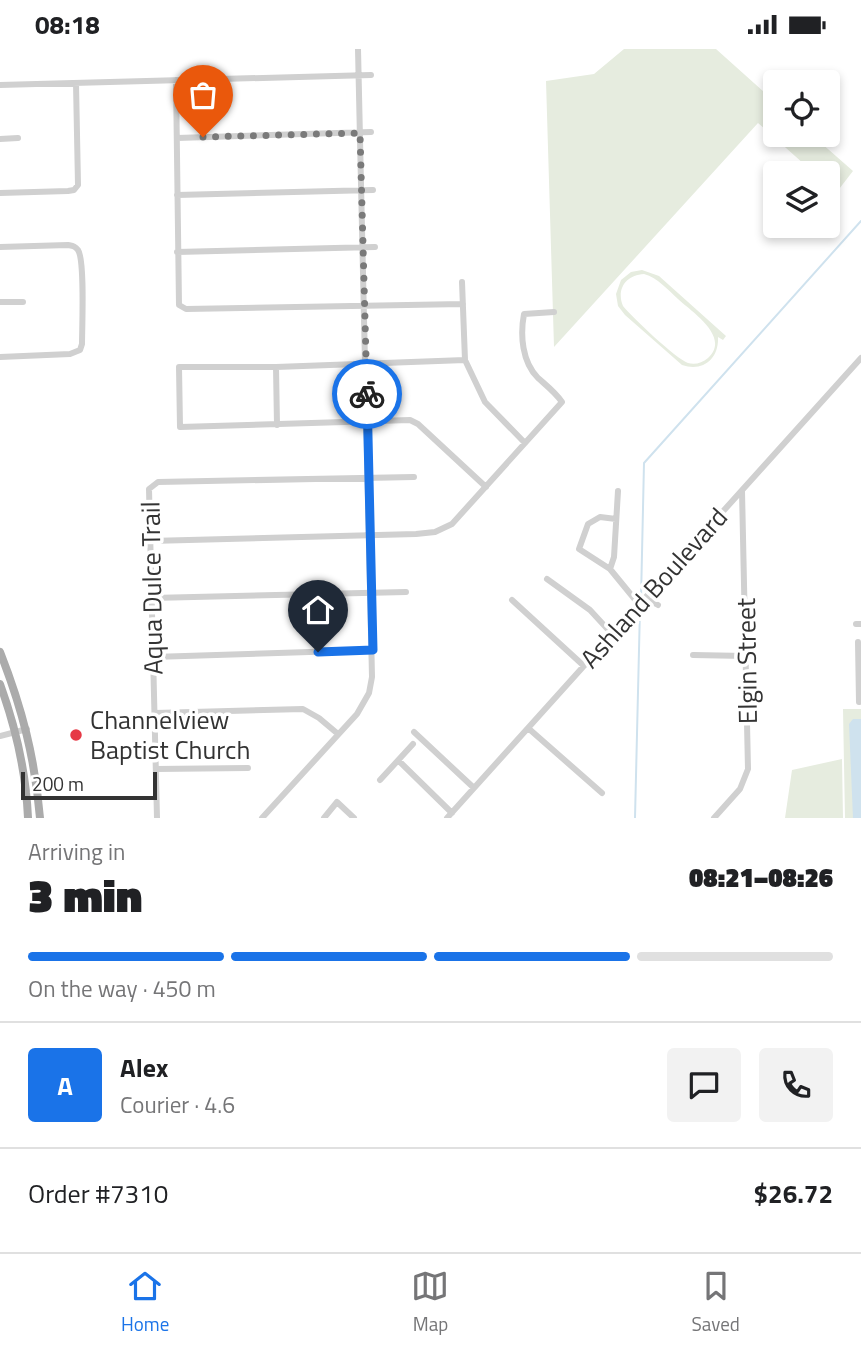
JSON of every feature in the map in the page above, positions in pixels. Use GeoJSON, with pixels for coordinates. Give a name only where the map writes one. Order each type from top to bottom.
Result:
{"type":"FeatureCollection","features":[{"type":"Feature","properties":{"kind":"main road"},"geometry":{"type":"LineString","coordinates":[[0,652],[27,729],[37,778],[40,818]]}},
{"type":"Feature","properties":{"kind":"main road"},"geometry":{"type":"LineString","coordinates":[[0,684],[16,732],[28,818]]}},
{"type":"Feature","properties":{"kind":"street"},"geometry":{"type":"LineString","coordinates":[[262,818],[357,714],[369,692],[372,677],[358,49]]}},
{"type":"Feature","properties":{"kind":"street"},"geometry":{"type":"LineString","coordinates":[[0,85],[370,75]]}},
{"type":"Feature","properties":{"kind":"street"},"geometry":{"type":"LineString","coordinates":[[176,80],[178,305],[186,309],[463,304]]}},
{"type":"Feature","properties":{"kind":"street"},"geometry":{"type":"LineString","coordinates":[[0,193],[74,190],[78,181],[76,83]]}},
{"type":"Feature","properties":{"kind":"street"},"geometry":{"type":"LineString","coordinates":[[177,138],[371,132]]}},
{"type":"Feature","properties":{"kind":"street"},"geometry":{"type":"LineString","coordinates":[[0,139],[18,138]]}},
{"type":"Feature","properties":{"kind":"street"},"geometry":{"type":"LineString","coordinates":[[177,195],[373,190]]}},
{"type":"Feature","properties":{"kind":"street"},"geometry":{"type":"LineString","coordinates":[[0,247],[75,246],[80,256],[82,346],[76,353],[70,354],[0,357]]}},
{"type":"Feature","properties":{"kind":"street"},"geometry":{"type":"LineString","coordinates":[[177,252],[375,247]]}},
{"type":"Feature","properties":{"kind":"street"},"geometry":{"type":"LineString","coordinates":[[462,282],[465,360],[485,402],[525,443]]}},
{"type":"Feature","properties":{"kind":"street"},"geometry":{"type":"LineString","coordinates":[[0,302],[23,302]]}},
{"type":"Feature","properties":{"kind":"street"},"geometry":{"type":"LineString","coordinates":[[150,541],[435,532],[452,524],[562,402],[528,364],[523,342],[524,314],[554,312]]}},
{"type":"Feature","properties":{"kind":"street","name":"Ashland Boulevard"},"geometry":{"type":"LineString","coordinates":[[450,815],[861,358]]}},
{"type":"Feature","properties":{"kind":"street"},"geometry":{"type":"LineString","coordinates":[[465,360],[276,367],[179,367],[180,427],[403,419],[418,424],[486,487]]}},
{"type":"Feature","properties":{"kind":"street"},"geometry":{"type":"LineString","coordinates":[[276,367],[277,425]]}},
{"type":"Feature","properties":{"kind":"street"},"geometry":{"type":"LineString","coordinates":[[369,478],[414,477]]}},
{"type":"Feature","properties":{"kind":"street","name":"Aqua Dulce Trail"},"geometry":{"type":"LineString","coordinates":[[157,818],[149,489],[158,482],[369,478]]}},
{"type":"Feature","properties":{"kind":"street"},"geometry":{"type":"LineString","coordinates":[[610,569],[614,557],[618,491]]}},
{"type":"Feature","properties":{"kind":"street","name":"Elgin Street"},"geometry":{"type":"LineString","coordinates":[[714,818],[740,789],[748,769],[742,491]]}},
{"type":"Feature","properties":{"kind":"street"},"geometry":{"type":"LineString","coordinates":[[616,519],[600,517],[587,524],[579,549],[610,569],[640,604],[649,600],[658,605]]}},
{"type":"Feature","properties":{"kind":"street"},"geometry":{"type":"LineString","coordinates":[[547,579],[590,610],[613,635]]}},
{"type":"Feature","properties":{"kind":"street"},"geometry":{"type":"LineString","coordinates":[[152,598],[406,592]]}},
{"type":"Feature","properties":{"kind":"street"},"geometry":{"type":"LineString","coordinates":[[512,600],[584,666]]}},
{"type":"Feature","properties":{"kind":"street"},"geometry":{"type":"LineString","coordinates":[[858,642],[859,702]]}},
{"type":"Feature","properties":{"kind":"street"},"geometry":{"type":"LineString","coordinates":[[153,657],[373,650]]}},
{"type":"Feature","properties":{"kind":"street"},"geometry":{"type":"LineString","coordinates":[[693,655],[746,656]]}},
{"type":"Feature","properties":{"kind":"street"},"geometry":{"type":"LineString","coordinates":[[155,713],[303,709],[338,734]]}},
{"type":"Feature","properties":{"kind":"street"},"geometry":{"type":"LineString","coordinates":[[528,728],[602,793]]}},
{"type":"Feature","properties":{"kind":"street"},"geometry":{"type":"LineString","coordinates":[[0,736],[27,729]]}},
{"type":"Feature","properties":{"kind":"street"},"geometry":{"type":"LineString","coordinates":[[414,732],[474,788]]}},
{"type":"Feature","properties":{"kind":"street"},"geometry":{"type":"LineString","coordinates":[[380,780],[413,744]]}},
{"type":"Feature","properties":{"kind":"street"},"geometry":{"type":"LineString","coordinates":[[399,761],[450,815]]}},
{"type":"Feature","properties":{"kind":"street"},"geometry":{"type":"LineString","coordinates":[[156,769],[248,768]]}},
{"type":"Feature","properties":{"kind":"street"},"geometry":{"type":"LineString","coordinates":[[324,818],[337,802],[354,818]]}},
{"type":"Feature","properties":{"kind":"shaded area"},"geometry":{"type":"Polygon","coordinates":[[[624,49],[716,49],[763,91],[763,127],[758,123],[554,347],[546,81],[594,74],[624,49]]]}},
{"type":"Feature","properties":{"kind":"shaded area"},"geometry":{"type":"Polygon","coordinates":[[[785,147],[826,147],[853,171],[840,188],[840,161],[801,161],[785,147]]]}},
{"type":"Feature","properties":{"kind":"shaded area"},"geometry":{"type":"Polygon","coordinates":[[[642,270],[659,276],[726,336],[723,340],[718,337],[716,352],[708,362],[697,367],[682,365],[625,315],[618,306],[616,294],[621,280],[631,272],[642,270]],[[638,275],[624,284],[621,294],[623,306],[682,360],[693,364],[706,360],[714,350],[715,342],[707,326],[649,276],[638,275]]]}},
{"type":"Feature","properties":{"kind":"shaded area"},"geometry":{"type":"Polygon","coordinates":[[[843,709],[861,709],[861,818],[845,818],[843,709]]]}},
{"type":"Feature","properties":{"kind":"shaded area"},"geometry":{"type":"Polygon","coordinates":[[[842,759],[843,818],[785,818],[792,770],[842,759]]]}},
{"type":"Feature","properties":{"kind":"water"},"geometry":{"type":"Polygon","coordinates":[[[853,719],[861,719],[861,818],[853,818],[849,724],[853,719]]]}},
{"type":"Feature","properties":{"kind":"waterway"},"geometry":{"type":"LineString","coordinates":[[641,599],[644,463],[861,221]]}},
{"type":"Feature","properties":{"kind":"waterway"},"geometry":{"type":"LineString","coordinates":[[635,818],[640,608]]}},
{"type":"Feature","properties":{"kind":"way so far"},"geometry":{"type":"LineString","coordinates":[[203,137],[360,133],[367,394]]}},
{"type":"Feature","properties":{"kind":"place","name":"Channelview Baptist Church"},"geometry":{"type":"Point","coordinates":[76,735]}},
{"type":"Feature","properties":{"kind":"route"},"geometry":{"type":"LineString","coordinates":[[318,652],[373,650],[367,394]]}}]}
